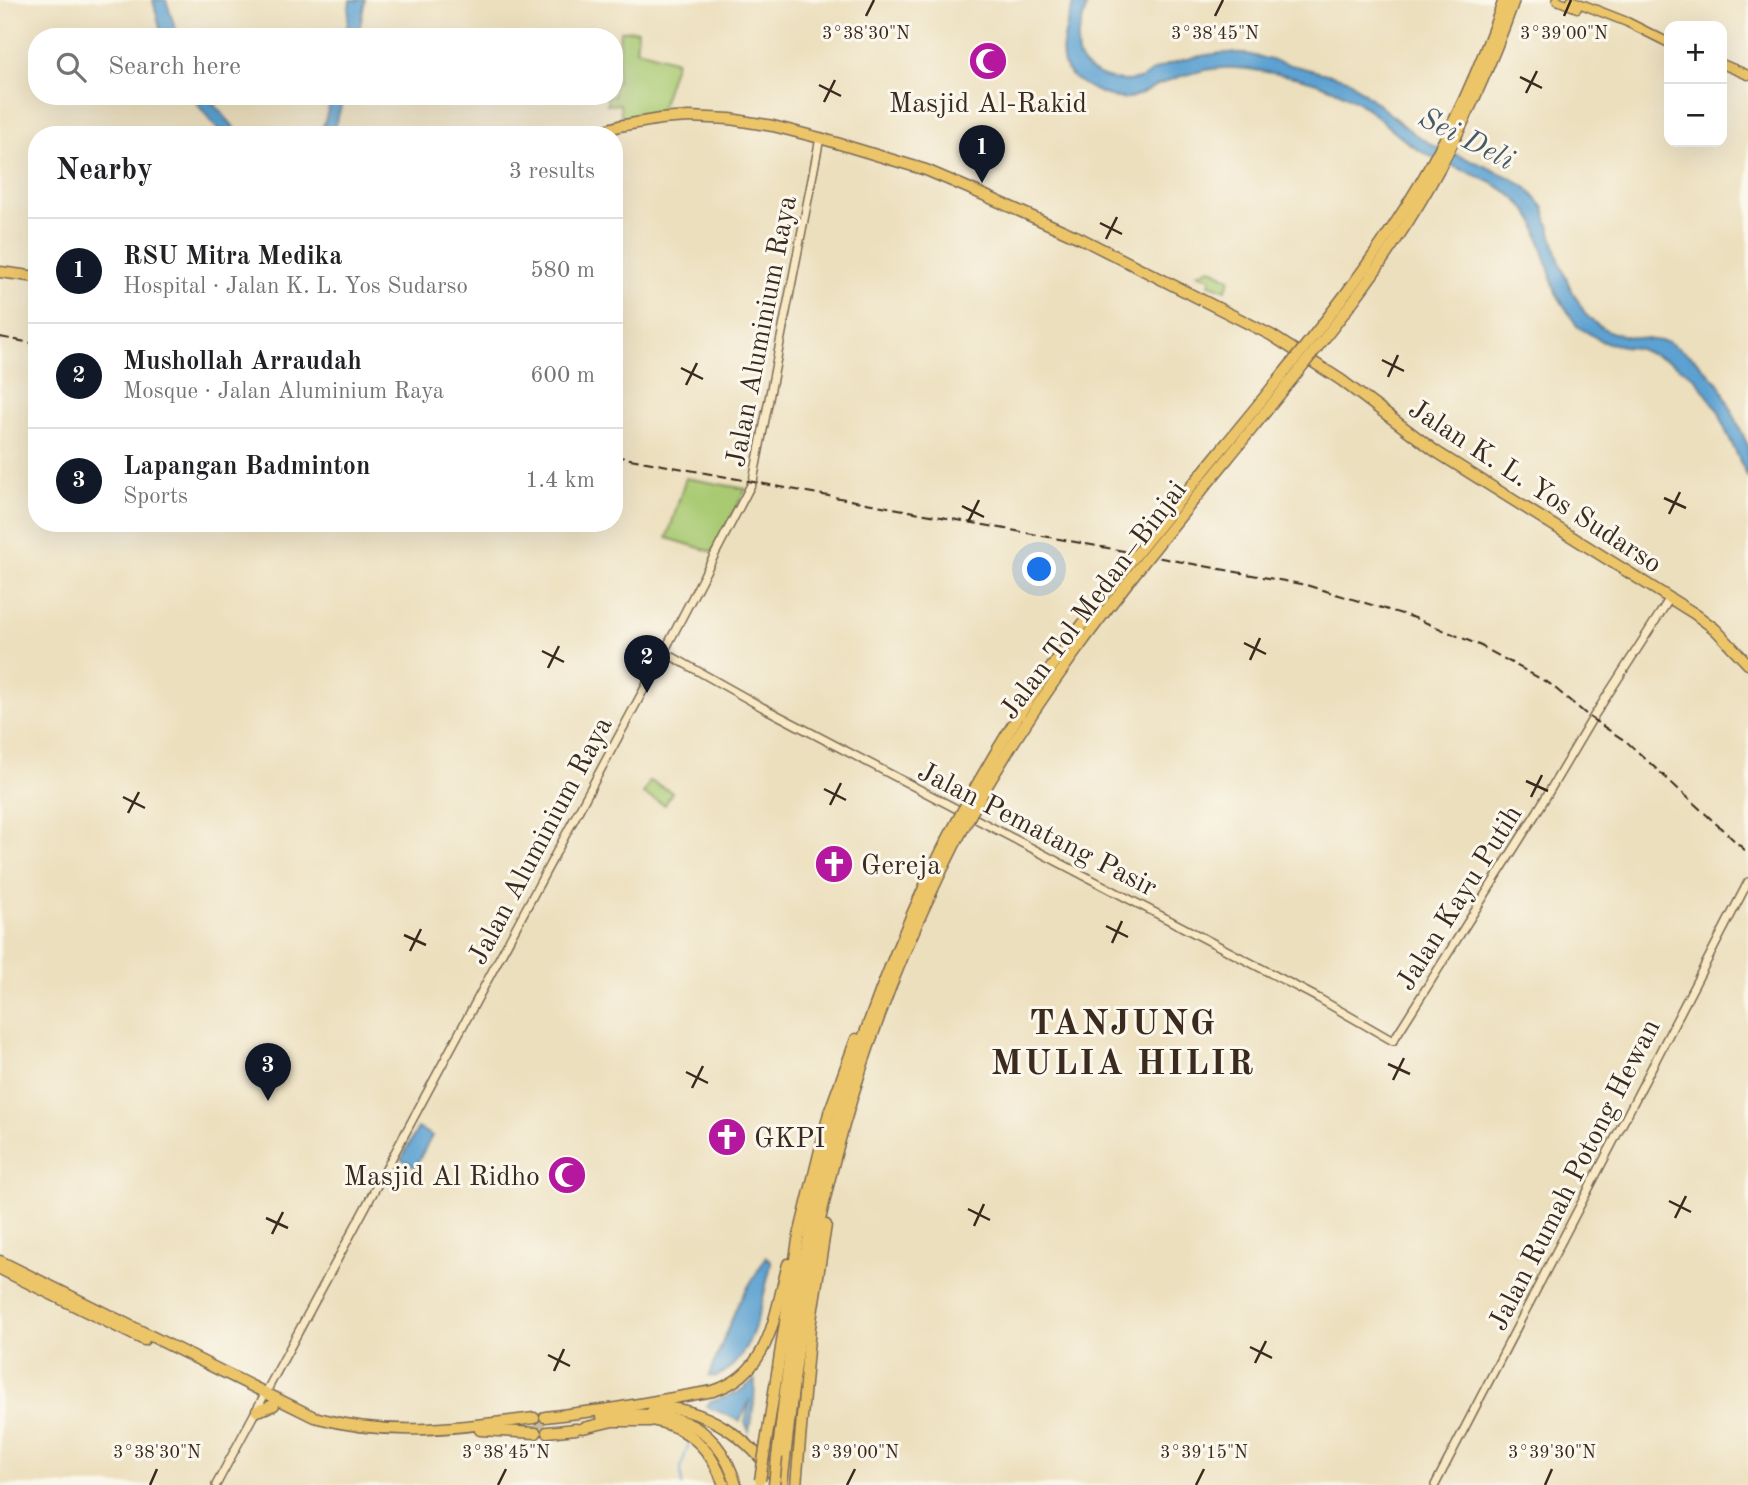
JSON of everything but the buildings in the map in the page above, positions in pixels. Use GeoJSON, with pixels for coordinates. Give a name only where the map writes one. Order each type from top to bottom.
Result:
{"type":"FeatureCollection","features":[{"type":"Feature","properties":{"kind":"highway","name":"Jalan Tol Medan–Binjai"},"geometry":{"type":"LineString","coordinates":[[781,1485],[808,1284],[839,1143],[883,1004],[936,872],[984,774],[1052,666],[1115,582],[1330,316],[1389,233],[1444,141],[1472,83],[1504,0]]}},
{"type":"Feature","properties":{"kind":"highway","name":"Jalan Tol Medan–Binjai"},"geometry":{"type":"LineString","coordinates":[[774,1485],[800,1284],[823,1172],[863,1037],[916,904],[991,778],[1059,672],[1123,587],[1337,322],[1396,239],[1428,188],[1475,98],[1514,0]]}},
{"type":"Feature","properties":{"kind":"highway","name":"Jalan K. L. Yos Sudarso"},"geometry":{"type":"LineString","coordinates":[[616,126],[689,117],[774,126],[926,170],[1082,239],[1280,340],[1342,380],[1435,451],[1715,629],[1748,664]]}},
{"type":"Feature","properties":{"kind":"highway","name":"Jalan K. L. Yos Sudarso"},"geometry":{"type":"LineString","coordinates":[[623,131],[659,124],[716,123],[760,128],[819,140]]}},
{"type":"Feature","properties":{"kind":"highway"},"geometry":{"type":"LineString","coordinates":[[0,272],[28,277]]}},
{"type":"Feature","properties":{"kind":"highway"},"geometry":{"type":"LineString","coordinates":[[0,278],[28,279]]}},
{"type":"Feature","properties":{"kind":"highway","name":"Jalan K. L. Yos Sudarso"},"geometry":{"type":"LineString","coordinates":[[1669,600],[1724,644],[1748,675]]}},
{"type":"Feature","properties":{"kind":"highway"},"geometry":{"type":"LineString","coordinates":[[546,1424],[605,1410],[713,1391],[739,1379],[753,1366],[769,1332],[835,1095],[891,956],[916,904]]}},
{"type":"Feature","properties":{"kind":"highway"},"geometry":{"type":"LineString","coordinates":[[798,1485],[810,1327],[839,1143]]}},
{"type":"Feature","properties":{"kind":"highway"},"geometry":{"type":"LineString","coordinates":[[760,1482],[794,1259],[813,1177]]}},
{"type":"Feature","properties":{"kind":"highway"},"geometry":{"type":"LineString","coordinates":[[0,1261],[266,1393],[276,1404],[331,1426],[409,1437],[535,1425],[388,1431],[342,1425],[314,1417],[276,1404],[266,1393],[0,1269]]}},
{"type":"Feature","properties":{"kind":"highway"},"geometry":{"type":"LineString","coordinates":[[257,1411],[276,1404]]}},
{"type":"Feature","properties":{"kind":"highway"},"geometry":{"type":"LineString","coordinates":[[605,1410],[667,1407],[705,1417],[749,1444],[781,1485]]}},
{"type":"Feature","properties":{"kind":"highway"},"geometry":{"type":"LineString","coordinates":[[546,1424],[582,1425],[652,1413],[670,1416],[719,1450],[729,1465],[736,1485]]}},
{"type":"Feature","properties":{"kind":"highway"},"geometry":{"type":"LineString","coordinates":[[546,1424],[582,1425],[632,1417],[690,1430],[714,1462],[724,1485]]}},
{"type":"Feature","properties":{"kind":"main road"},"geometry":{"type":"LineString","coordinates":[[1557,0],[1626,27],[1636,28]]}},
{"type":"Feature","properties":{"kind":"main road"},"geometry":{"type":"LineString","coordinates":[[1571,0],[1627,22],[1664,41]]}},
{"type":"Feature","properties":{"kind":"main road"},"geometry":{"type":"LineString","coordinates":[[1727,66],[1748,75]]}},
{"type":"Feature","properties":{"kind":"street","name":"Jalan Aluminium Raya"},"geometry":{"type":"LineString","coordinates":[[216,1485],[664,652],[753,481],[819,140]]}},
{"type":"Feature","properties":{"kind":"street","name":"Jalan Kayu Putih"},"geometry":{"type":"LineString","coordinates":[[1393,1041],[1592,719],[1669,600]]}},
{"type":"Feature","properties":{"kind":"street","name":"Jalan Pematang Pasir"},"geometry":{"type":"LineString","coordinates":[[664,652],[762,707],[1318,998],[1393,1041]]}},
{"type":"Feature","properties":{"kind":"street","name":"Jalan Rumah Potong Hewan"},"geometry":{"type":"LineString","coordinates":[[1435,1485],[1748,882]]}},
{"type":"Feature","properties":{"kind":"green space"},"geometry":{"type":"Polygon","coordinates":[[[638,30],[636,49],[676,61],[658,117],[622,123],[623,31],[638,30]]]}},
{"type":"Feature","properties":{"kind":"green space"},"geometry":{"type":"Polygon","coordinates":[[[1210,268],[1230,279],[1226,290],[1209,284],[1211,279],[1198,273],[1210,268]]]}},
{"type":"Feature","properties":{"kind":"green space"},"geometry":{"type":"Polygon","coordinates":[[[686,478],[746,489],[713,552],[667,538],[686,478]]]}},
{"type":"Feature","properties":{"kind":"green space"},"geometry":{"type":"Polygon","coordinates":[[[650,781],[672,792],[665,805],[643,794],[650,781]]]}},
{"type":"Feature","properties":{"kind":"water"},"geometry":{"type":"Polygon","coordinates":[[[153,0],[166,0],[175,28],[160,28],[153,0]]]}},
{"type":"Feature","properties":{"kind":"water"},"geometry":{"type":"Polygon","coordinates":[[[350,0],[365,0],[360,28],[347,28],[350,0]]]}},
{"type":"Feature","properties":{"kind":"water"},"geometry":{"type":"Polygon","coordinates":[[[1074,0],[1087,0],[1077,47],[1078,54],[1087,68],[1104,77],[1131,81],[1185,60],[1243,53],[1347,79],[1413,133],[1436,147],[1480,164],[1527,188],[1544,208],[1560,263],[1586,315],[1611,332],[1668,342],[1695,359],[1720,385],[1748,446],[1748,478],[1719,412],[1695,378],[1671,362],[1639,349],[1603,342],[1577,326],[1556,293],[1534,221],[1524,207],[1500,187],[1420,151],[1357,102],[1308,80],[1224,68],[1182,76],[1129,98],[1116,98],[1094,90],[1075,79],[1064,62],[1063,41],[1074,0]]]}},
{"type":"Feature","properties":{"kind":"water"},"geometry":{"type":"Polygon","coordinates":[[[198,105],[215,105],[233,126],[215,126],[198,105]]]}},
{"type":"Feature","properties":{"kind":"water"},"geometry":{"type":"Polygon","coordinates":[[[329,105],[341,105],[335,126],[323,126],[329,105]]]}},
{"type":"Feature","properties":{"kind":"water"},"geometry":{"type":"Polygon","coordinates":[[[418,1128],[432,1136],[415,1167],[401,1159],[418,1128]]]}},
{"type":"Feature","properties":{"kind":"water"},"geometry":{"type":"Polygon","coordinates":[[[766,1257],[771,1260],[771,1265],[748,1343],[729,1369],[716,1377],[709,1376],[738,1304],[766,1257]]]}},
{"type":"Feature","properties":{"kind":"water"},"geometry":{"type":"Polygon","coordinates":[[[755,1380],[749,1431],[745,1423],[750,1399],[740,1421],[706,1406],[710,1402],[737,1393],[755,1380]]]}},
{"type":"Feature","properties":{"kind":"waterway"},"geometry":{"type":"LineString","coordinates":[[682,1485],[681,1467],[690,1440]]}},
{"type":"Feature","properties":{"kind":"tunnel"},"geometry":{"type":"LineString","coordinates":[[535,1424],[546,1423]]}},
{"type":"Feature","properties":{"kind":"railway"},"geometry":{"type":"LineString","coordinates":[[0,337],[28,342]]}},
{"type":"Feature","properties":{"kind":"railway"},"geometry":{"type":"LineString","coordinates":[[623,458],[1306,585],[1415,618],[1481,646],[1550,684],[1592,719],[1627,742],[1748,853]]}},
{"type":"Feature","properties":{"kind":"place","name":"Masjid Al-Rakid"},"geometry":{"type":"Point","coordinates":[988,61]}},
{"type":"Feature","properties":{"kind":"place","name":"RSU Mitra Medika"},"geometry":{"type":"Point","coordinates":[982,183]}},
{"type":"Feature","properties":{"kind":"place","name":"Mushollah Arraudah"},"geometry":{"type":"Point","coordinates":[647,693]}},
{"type":"Feature","properties":{"kind":"place","name":"Gereja"},"geometry":{"type":"Point","coordinates":[834,864]}},
{"type":"Feature","properties":{"kind":"place","name":"Lapangan Badminton"},"geometry":{"type":"Point","coordinates":[268,1101]}},
{"type":"Feature","properties":{"kind":"place","name":"GKPI"},"geometry":{"type":"Point","coordinates":[727,1137]}},
{"type":"Feature","properties":{"kind":"place","name":"Masjid Al Ridho"},"geometry":{"type":"Point","coordinates":[567,1175]}},
{"type":"Feature","properties":{"kind":"district","name":"TANJUNG MULIA HILIR"},"geometry":{"type":"Point","coordinates":[1123,1042]}},
{"type":"Feature","properties":{"kind":"water label","name":"Sei Deli"},"geometry":{"type":"Point","coordinates":[1467,138]}}]}
